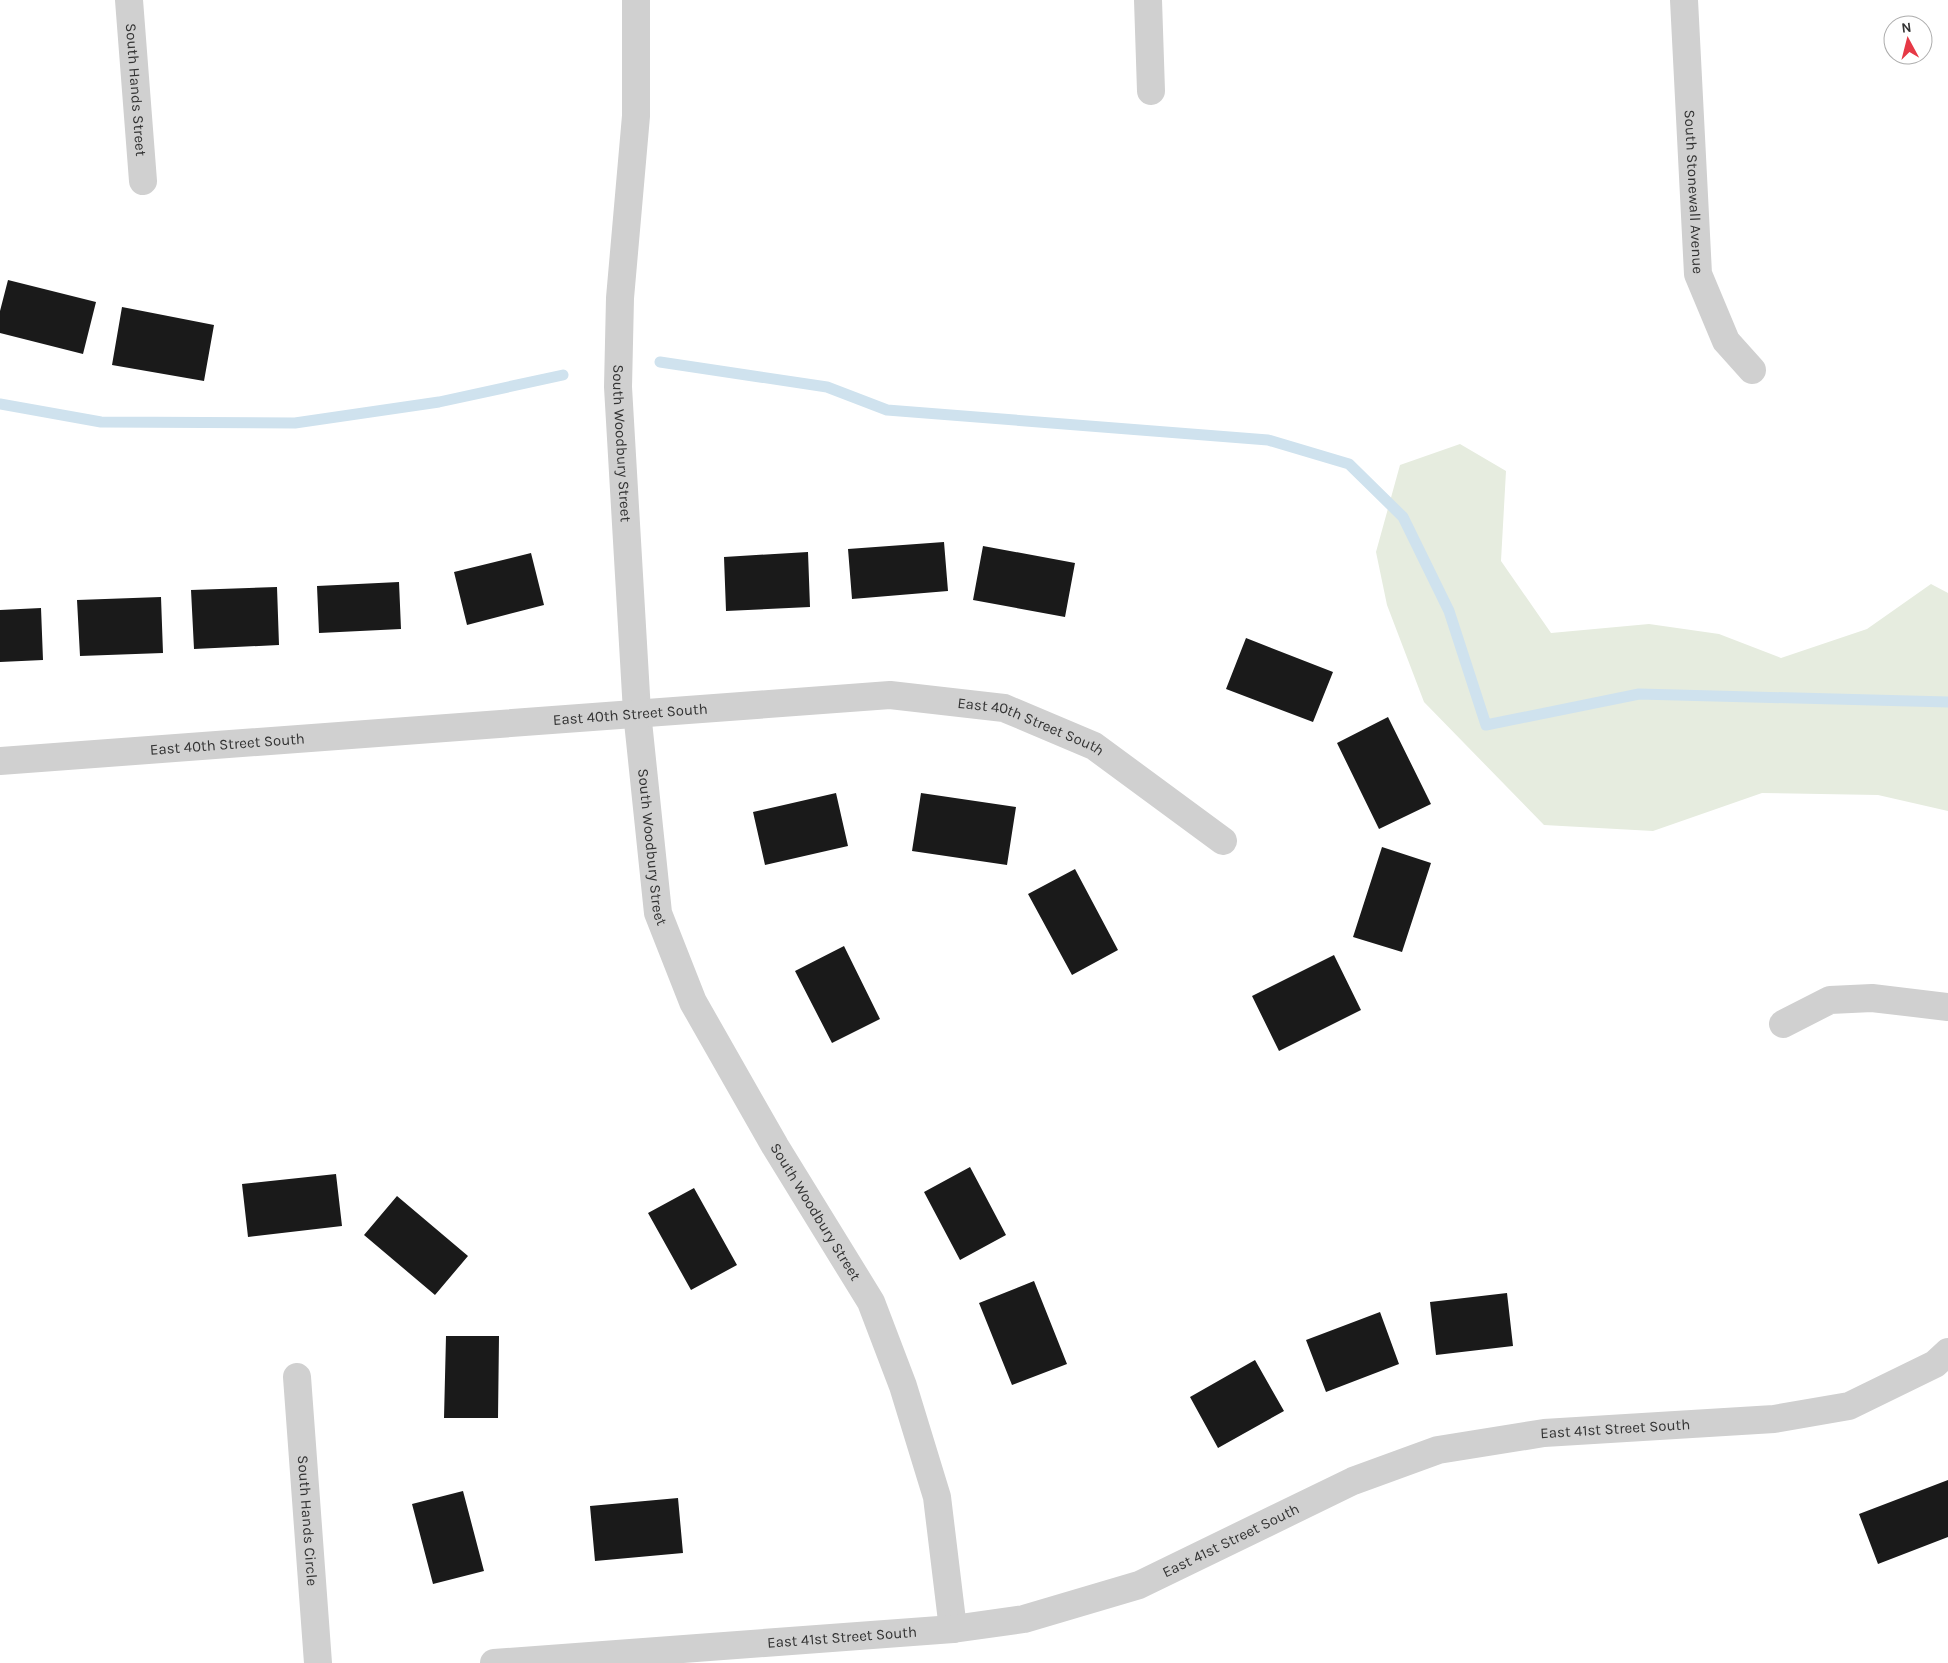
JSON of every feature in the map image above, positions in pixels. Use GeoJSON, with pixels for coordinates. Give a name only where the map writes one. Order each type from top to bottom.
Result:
{"type":"FeatureCollection","features":[{"type":"Feature","properties":{"kind":"street","name":"South Hands Street"},"geometry":{"type":"LineString","coordinates":[[129,0],[143,181]]}},
{"type":"Feature","properties":{"kind":"street","name":"South Woodbury Street"},"geometry":{"type":"LineString","coordinates":[[636,0],[636,116],[620,298],[618,387],[637,712],[658,913],[693,1002],[775,1146],[871,1302],[903,1386],[937,1497],[953,1629]]}},
{"type":"Feature","properties":{"kind":"street"},"geometry":{"type":"LineString","coordinates":[[1148,0],[1151,91]]}},
{"type":"Feature","properties":{"kind":"street","name":"South Stonewall Avenue"},"geometry":{"type":"LineString","coordinates":[[1684,0],[1698,274],[1726,341],[1752,370]]}},
{"type":"Feature","properties":{"kind":"street","name":"East 40th Street South"},"geometry":{"type":"LineString","coordinates":[[0,761],[637,712],[890,695],[1004,708],[1094,746],[1223,842]]}},
{"type":"Feature","properties":{"kind":"street"},"geometry":{"type":"LineString","coordinates":[[1783,1024],[1830,1000],[1872,998],[1948,1007]]}},
{"type":"Feature","properties":{"kind":"street","name":"East 41st Street South"},"geometry":{"type":"LineString","coordinates":[[494,1663],[953,1629],[1024,1619],[1138,1585],[1353,1481],[1438,1450],[1544,1432],[1774,1419],[1849,1406],[1935,1364],[1948,1352]]}},
{"type":"Feature","properties":{"kind":"street","name":"South Hands Circle"},"geometry":{"type":"LineString","coordinates":[[297,1377],[318,1663]]}},
{"type":"Feature","properties":{"kind":"shaded area"},"geometry":{"type":"Polygon","coordinates":[[[1460,444],[1506,471],[1501,561],[1551,633],[1649,624],[1719,634],[1781,658],[1867,629],[1931,584],[1948,593],[1948,811],[1878,795],[1762,793],[1653,831],[1544,825],[1424,702],[1387,605],[1376,552],[1400,465],[1460,444]]]}},
{"type":"Feature","properties":{"kind":"building"},"geometry":{"type":"Polygon","coordinates":[[[8,280],[96,302],[83,354],[0,333],[0,311],[8,280]]]}},
{"type":"Feature","properties":{"kind":"building"},"geometry":{"type":"Polygon","coordinates":[[[122,307],[214,325],[204,381],[112,365],[122,307]]]}},
{"type":"Feature","properties":{"kind":"building"},"geometry":{"type":"Polygon","coordinates":[[[944,542],[948,591],[852,599],[848,549],[944,542]]]}},
{"type":"Feature","properties":{"kind":"building"},"geometry":{"type":"Polygon","coordinates":[[[983,546],[1075,563],[1065,617],[973,600],[983,546]]]}},
{"type":"Feature","properties":{"kind":"building"},"geometry":{"type":"Polygon","coordinates":[[[808,552],[810,607],[726,611],[724,557],[808,552]]]}},
{"type":"Feature","properties":{"kind":"building"},"geometry":{"type":"Polygon","coordinates":[[[531,553],[544,605],[467,625],[454,572],[531,553]]]}},
{"type":"Feature","properties":{"kind":"building"},"geometry":{"type":"Polygon","coordinates":[[[399,582],[401,629],[319,633],[317,586],[399,582]]]}},
{"type":"Feature","properties":{"kind":"building"},"geometry":{"type":"Polygon","coordinates":[[[277,587],[279,645],[194,649],[191,590],[277,587]]]}},
{"type":"Feature","properties":{"kind":"building"},"geometry":{"type":"Polygon","coordinates":[[[161,597],[163,653],[80,656],[77,600],[161,597]]]}},
{"type":"Feature","properties":{"kind":"building"},"geometry":{"type":"Polygon","coordinates":[[[41,608],[43,660],[0,662],[0,610],[41,608]]]}},
{"type":"Feature","properties":{"kind":"building"},"geometry":{"type":"Polygon","coordinates":[[[1246,638],[1333,672],[1313,722],[1226,689],[1246,638]]]}},
{"type":"Feature","properties":{"kind":"building"},"geometry":{"type":"Polygon","coordinates":[[[1388,717],[1431,804],[1379,829],[1337,743],[1388,717]]]}},
{"type":"Feature","properties":{"kind":"building"},"geometry":{"type":"Polygon","coordinates":[[[836,793],[848,846],[765,865],[753,812],[836,793]]]}},
{"type":"Feature","properties":{"kind":"building"},"geometry":{"type":"Polygon","coordinates":[[[921,793],[1016,807],[1007,865],[912,851],[921,793]]]}},
{"type":"Feature","properties":{"kind":"building"},"geometry":{"type":"Polygon","coordinates":[[[1382,847],[1431,863],[1402,952],[1353,937],[1382,847]]]}},
{"type":"Feature","properties":{"kind":"building"},"geometry":{"type":"Polygon","coordinates":[[[1075,869],[1118,950],[1072,975],[1028,894],[1075,869]]]}},
{"type":"Feature","properties":{"kind":"building"},"geometry":{"type":"Polygon","coordinates":[[[844,946],[880,1019],[832,1043],[795,971],[844,946]]]}},
{"type":"Feature","properties":{"kind":"building"},"geometry":{"type":"Polygon","coordinates":[[[1334,955],[1361,1010],[1279,1051],[1252,996],[1334,955]]]}},
{"type":"Feature","properties":{"kind":"building"},"geometry":{"type":"Polygon","coordinates":[[[970,1167],[1006,1235],[960,1260],[924,1192],[970,1167]]]}},
{"type":"Feature","properties":{"kind":"building"},"geometry":{"type":"Polygon","coordinates":[[[336,1174],[342,1226],[248,1237],[242,1184],[336,1174]]]}},
{"type":"Feature","properties":{"kind":"building"},"geometry":{"type":"Polygon","coordinates":[[[694,1188],[737,1265],[691,1290],[648,1213],[694,1188]]]}},
{"type":"Feature","properties":{"kind":"building"},"geometry":{"type":"Polygon","coordinates":[[[397,1196],[468,1256],[435,1295],[364,1235],[397,1196]]]}},
{"type":"Feature","properties":{"kind":"building"},"geometry":{"type":"Polygon","coordinates":[[[1034,1281],[1067,1364],[1012,1385],[979,1303],[1034,1281]]]}},
{"type":"Feature","properties":{"kind":"building"},"geometry":{"type":"Polygon","coordinates":[[[1507,1293],[1513,1346],[1436,1355],[1430,1302],[1507,1293]]]}},
{"type":"Feature","properties":{"kind":"building"},"geometry":{"type":"Polygon","coordinates":[[[1380,1312],[1399,1364],[1326,1392],[1306,1340],[1380,1312]]]}},
{"type":"Feature","properties":{"kind":"building"},"geometry":{"type":"Polygon","coordinates":[[[446,1336],[499,1336],[498,1418],[444,1418],[446,1336]]]}},
{"type":"Feature","properties":{"kind":"building"},"geometry":{"type":"Polygon","coordinates":[[[1255,1360],[1284,1411],[1218,1448],[1190,1397],[1255,1360]]]}},
{"type":"Feature","properties":{"kind":"building"},"geometry":{"type":"Polygon","coordinates":[[[1948,1480],[1948,1537],[1878,1564],[1859,1514],[1948,1480]]]}},
{"type":"Feature","properties":{"kind":"building"},"geometry":{"type":"Polygon","coordinates":[[[463,1491],[484,1571],[433,1584],[412,1504],[463,1491]]]}},
{"type":"Feature","properties":{"kind":"building"},"geometry":{"type":"Polygon","coordinates":[[[678,1498],[683,1553],[595,1561],[590,1506],[678,1498]]]}},
{"type":"Feature","properties":{"kind":"waterway"},"geometry":{"type":"LineString","coordinates":[[660,362],[827,387],[887,410],[1268,440],[1349,464],[1403,517],[1449,611],[1486,725],[1639,694],[1948,702]]}},
{"type":"Feature","properties":{"kind":"waterway"},"geometry":{"type":"LineString","coordinates":[[0,404],[101,422],[295,423],[439,402],[563,375]]}}]}
